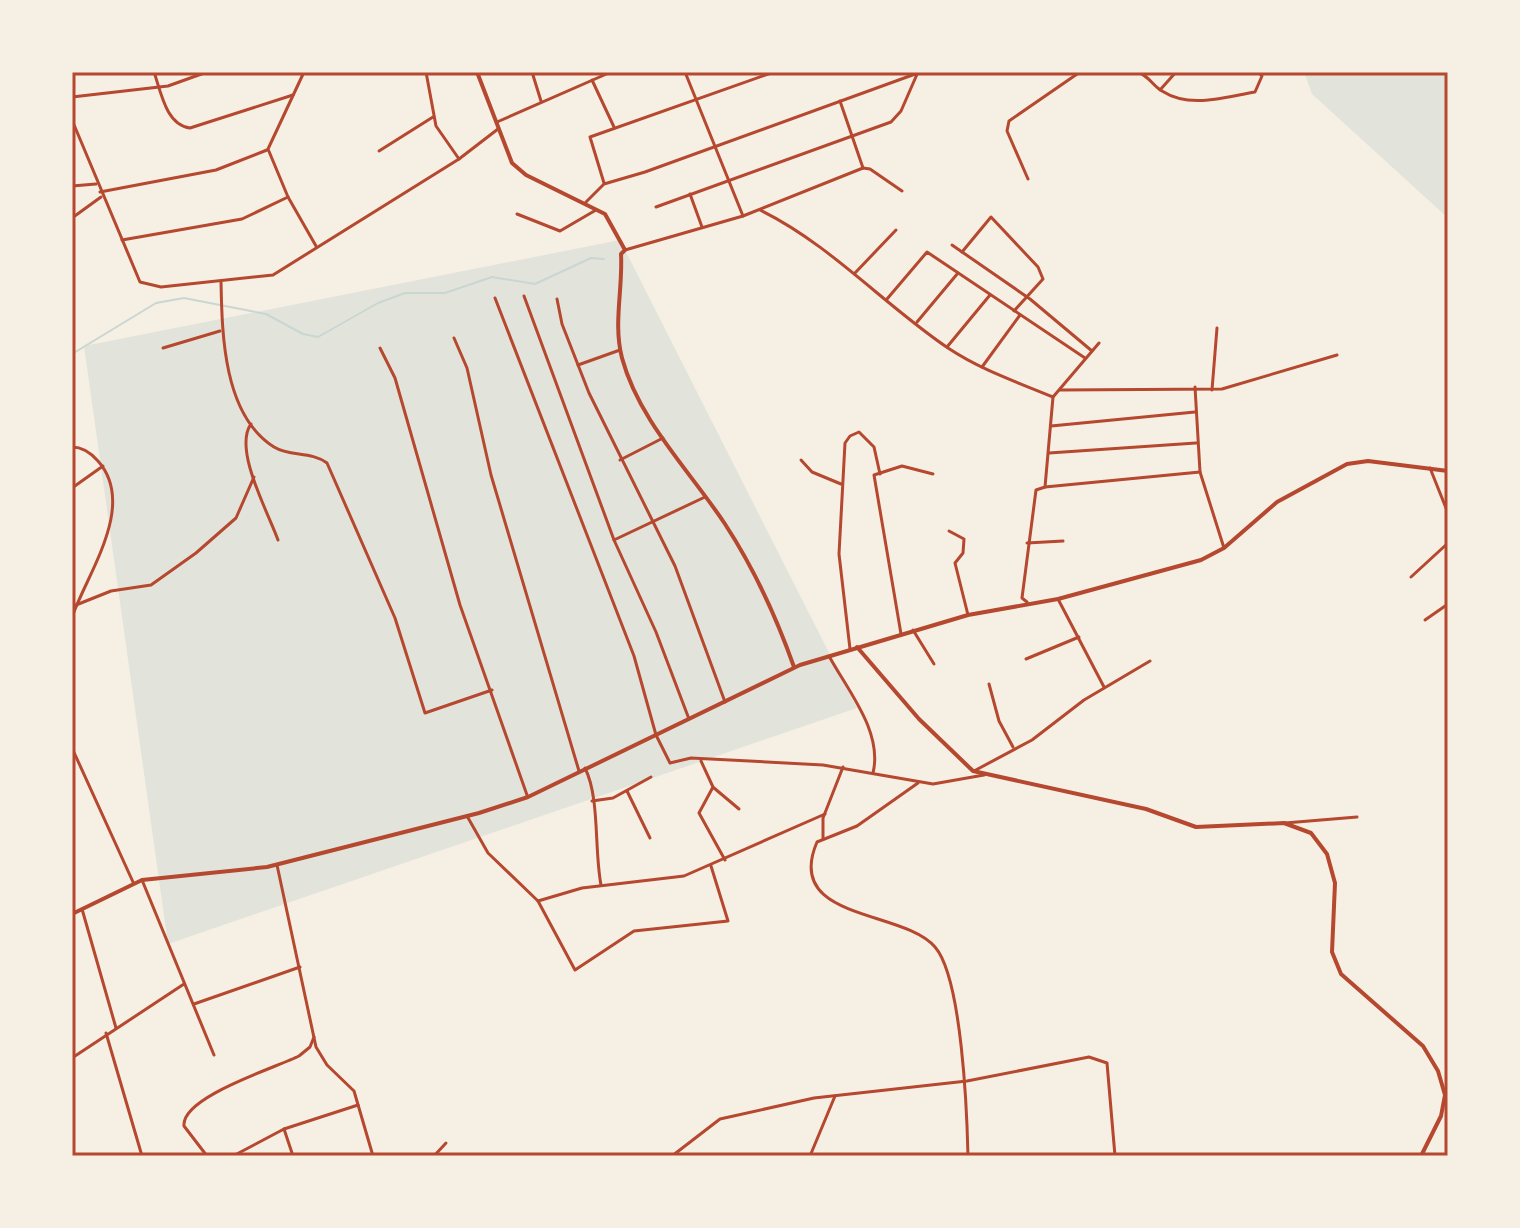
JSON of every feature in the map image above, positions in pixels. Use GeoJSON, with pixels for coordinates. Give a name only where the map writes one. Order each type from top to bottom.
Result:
{"type":"FeatureCollection","features":[{"type":"Feature","properties":{"kind":"main road"},"geometry":{"type":"LineString","coordinates":[[477,72],[508,159],[520,171],[586,202],[609,219],[625,250],[621,254],[618,330],[621,350],[636,391],[663,438],[744,553],[768,598],[794,667]]}},
{"type":"Feature","properties":{"kind":"main road"},"geometry":{"type":"LineString","coordinates":[[72,914],[133,882],[277,865],[528,797],[794,667],[968,615],[1027,602],[1058,599],[1145,578],[1201,560],[1224,548],[1277,502],[1347,464],[1368,461],[1448,471]]}},
{"type":"Feature","properties":{"kind":"main road"},"geometry":{"type":"LineString","coordinates":[[857,647],[919,719],[973,771],[1146,809],[1196,827],[1284,823],[1311,833],[1327,854],[1335,883],[1332,952],[1341,974],[1423,1046],[1438,1071],[1445,1095],[1441,1116],[1421,1156]]}},
{"type":"Feature","properties":{"kind":"street"},"geometry":{"type":"LineString","coordinates":[[154,72],[171,118],[181,127],[190,128],[293,95]]}},
{"type":"Feature","properties":{"kind":"street"},"geometry":{"type":"LineString","coordinates":[[72,97],[160,87],[207,72]]}},
{"type":"Feature","properties":{"kind":"street"},"geometry":{"type":"LineString","coordinates":[[72,218],[101,194],[216,170],[268,149],[304,72]]}},
{"type":"Feature","properties":{"kind":"street"},"geometry":{"type":"LineString","coordinates":[[427,72],[433,117],[459,159]]}},
{"type":"Feature","properties":{"kind":"street"},"geometry":{"type":"LineString","coordinates":[[532,72],[541,101]]}},
{"type":"Feature","properties":{"kind":"street"},"geometry":{"type":"LineString","coordinates":[[495,123],[611,72]]}},
{"type":"Feature","properties":{"kind":"street"},"geometry":{"type":"LineString","coordinates":[[685,72],[743,216]]}},
{"type":"Feature","properties":{"kind":"street"},"geometry":{"type":"LineString","coordinates":[[604,184],[590,137],[774,72]]}},
{"type":"Feature","properties":{"kind":"street"},"geometry":{"type":"LineString","coordinates":[[586,202],[604,184],[715,147],[918,72]]}},
{"type":"Feature","properties":{"kind":"street"},"geometry":{"type":"LineString","coordinates":[[656,207],[896,117],[918,72]]}},
{"type":"Feature","properties":{"kind":"street"},"geometry":{"type":"LineString","coordinates":[[1028,179],[1007,131],[1009,121],[1080,72]]}},
{"type":"Feature","properties":{"kind":"street"},"geometry":{"type":"LineString","coordinates":[[1138,72],[1151,77],[1160,90],[1189,102],[1255,92],[1262,76],[1258,72]]}},
{"type":"Feature","properties":{"kind":"street"},"geometry":{"type":"LineString","coordinates":[[1160,90],[1176,72]]}},
{"type":"Feature","properties":{"kind":"street"},"geometry":{"type":"LineString","coordinates":[[591,79],[614,127]]}},
{"type":"Feature","properties":{"kind":"street"},"geometry":{"type":"LineString","coordinates":[[840,101],[863,168]]}},
{"type":"Feature","properties":{"kind":"street"},"geometry":{"type":"LineString","coordinates":[[379,151],[433,117]]}},
{"type":"Feature","properties":{"kind":"street"},"geometry":{"type":"LineString","coordinates":[[72,120],[140,282],[161,287],[273,275],[459,159],[498,129]]}},
{"type":"Feature","properties":{"kind":"street"},"geometry":{"type":"LineString","coordinates":[[268,149],[288,197],[316,246]]}},
{"type":"Feature","properties":{"kind":"street"},"geometry":{"type":"LineString","coordinates":[[625,250],[743,216],[863,168],[870,169],[902,191]]}},
{"type":"Feature","properties":{"kind":"street"},"geometry":{"type":"LineString","coordinates":[[72,186],[97,184]]}},
{"type":"Feature","properties":{"kind":"street"},"geometry":{"type":"LineString","coordinates":[[690,194],[702,227]]}},
{"type":"Feature","properties":{"kind":"street"},"geometry":{"type":"LineString","coordinates":[[121,240],[242,219],[288,197]]}},
{"type":"Feature","properties":{"kind":"street"},"geometry":{"type":"LineString","coordinates":[[517,214],[560,231],[597,209]]}},
{"type":"Feature","properties":{"kind":"street"},"geometry":{"type":"LineString","coordinates":[[760,210],[787,223],[947,347],[981,369],[1053,397]]}},
{"type":"Feature","properties":{"kind":"street"},"geometry":{"type":"LineString","coordinates":[[962,252],[991,217],[1038,267],[1043,279],[1014,311]]}},
{"type":"Feature","properties":{"kind":"street"},"geometry":{"type":"LineString","coordinates":[[855,273],[896,230]]}},
{"type":"Feature","properties":{"kind":"street"},"geometry":{"type":"LineString","coordinates":[[952,245],[1027,297],[1092,351]]}},
{"type":"Feature","properties":{"kind":"street"},"geometry":{"type":"LineString","coordinates":[[887,299],[927,252],[1066,342],[1086,359]]}},
{"type":"Feature","properties":{"kind":"street"},"geometry":{"type":"LineString","coordinates":[[916,323],[958,273]]}},
{"type":"Feature","properties":{"kind":"street"},"geometry":{"type":"LineString","coordinates":[[221,281],[222,330],[232,383],[251,424],[277,449],[319,457],[327,463],[395,618],[425,713],[492,690]]}},
{"type":"Feature","properties":{"kind":"street"},"geometry":{"type":"LineString","coordinates":[[947,347],[990,295]]}},
{"type":"Feature","properties":{"kind":"street"},"geometry":{"type":"LineString","coordinates":[[524,296],[614,540],[656,632],[689,719]]}},
{"type":"Feature","properties":{"kind":"street"},"geometry":{"type":"LineString","coordinates":[[495,298],[634,656],[656,735],[670,763],[691,758],[701,761],[843,767],[918,783],[948,783],[986,774]]}},
{"type":"Feature","properties":{"kind":"street"},"geometry":{"type":"LineString","coordinates":[[557,299],[578,365],[620,460],[685,588],[725,702]]}},
{"type":"Feature","properties":{"kind":"street"},"geometry":{"type":"LineString","coordinates":[[981,369],[1020,315]]}},
{"type":"Feature","properties":{"kind":"street"},"geometry":{"type":"LineString","coordinates":[[1212,390],[1217,328]]}},
{"type":"Feature","properties":{"kind":"street"},"geometry":{"type":"LineString","coordinates":[[163,348],[177,341],[222,330]]}},
{"type":"Feature","properties":{"kind":"street"},"geometry":{"type":"LineString","coordinates":[[454,338],[467,368],[491,475],[579,771]]}},
{"type":"Feature","properties":{"kind":"street"},"geometry":{"type":"LineString","coordinates":[[1045,487],[1053,397],[1099,343]]}},
{"type":"Feature","properties":{"kind":"street"},"geometry":{"type":"LineString","coordinates":[[380,348],[395,378],[460,605],[528,797]]}},
{"type":"Feature","properties":{"kind":"street"},"geometry":{"type":"LineString","coordinates":[[578,365],[621,350]]}},
{"type":"Feature","properties":{"kind":"street"},"geometry":{"type":"LineString","coordinates":[[1060,390],[1195,387],[1212,390],[1274,377],[1337,355]]}},
{"type":"Feature","properties":{"kind":"street"},"geometry":{"type":"LineString","coordinates":[[1195,387],[1200,472],[1224,548]]}},
{"type":"Feature","properties":{"kind":"street"},"geometry":{"type":"LineString","coordinates":[[1051,426],[1195,412]]}},
{"type":"Feature","properties":{"kind":"street"},"geometry":{"type":"LineString","coordinates":[[251,424],[246,431],[245,450],[278,540]]}},
{"type":"Feature","properties":{"kind":"street"},"geometry":{"type":"LineString","coordinates":[[850,649],[839,554],[845,443],[850,436],[859,432],[874,447],[880,474]]}},
{"type":"Feature","properties":{"kind":"street"},"geometry":{"type":"LineString","coordinates":[[620,460],[663,438]]}},
{"type":"Feature","properties":{"kind":"street"},"geometry":{"type":"LineString","coordinates":[[1049,453],[1196,443]]}},
{"type":"Feature","properties":{"kind":"street"},"geometry":{"type":"LineString","coordinates":[[72,447],[87,452],[103,466],[115,504],[72,617]]}},
{"type":"Feature","properties":{"kind":"street"},"geometry":{"type":"LineString","coordinates":[[801,460],[803,466],[812,472],[842,484]]}},
{"type":"Feature","properties":{"kind":"street"},"geometry":{"type":"LineString","coordinates":[[72,488],[103,466]]}},
{"type":"Feature","properties":{"kind":"street"},"geometry":{"type":"LineString","coordinates":[[901,634],[875,496],[874,475],[902,466],[933,474]]}},
{"type":"Feature","properties":{"kind":"street"},"geometry":{"type":"LineString","coordinates":[[1430,468],[1448,513]]}},
{"type":"Feature","properties":{"kind":"street"},"geometry":{"type":"LineString","coordinates":[[1027,602],[1022,598],[1036,490],[1200,472]]}},
{"type":"Feature","properties":{"kind":"street"},"geometry":{"type":"LineString","coordinates":[[76,605],[111,591],[151,585],[196,553],[236,518],[254,477]]}},
{"type":"Feature","properties":{"kind":"street"},"geometry":{"type":"LineString","coordinates":[[614,540],[706,496]]}},
{"type":"Feature","properties":{"kind":"street"},"geometry":{"type":"LineString","coordinates":[[949,531],[964,539],[963,553],[955,563],[968,615]]}},
{"type":"Feature","properties":{"kind":"street"},"geometry":{"type":"LineString","coordinates":[[1027,543],[1063,541]]}},
{"type":"Feature","properties":{"kind":"street"},"geometry":{"type":"LineString","coordinates":[[1411,577],[1448,543]]}},
{"type":"Feature","properties":{"kind":"street"},"geometry":{"type":"LineString","coordinates":[[1058,599],[1067,622],[1079,637],[1104,689]]}},
{"type":"Feature","properties":{"kind":"street"},"geometry":{"type":"LineString","coordinates":[[1425,620],[1448,604]]}},
{"type":"Feature","properties":{"kind":"street"},"geometry":{"type":"LineString","coordinates":[[913,630],[934,664]]}},
{"type":"Feature","properties":{"kind":"street"},"geometry":{"type":"LineString","coordinates":[[1026,659],[1079,637]]}},
{"type":"Feature","properties":{"kind":"street"},"geometry":{"type":"LineString","coordinates":[[829,656],[871,731],[876,752],[873,773]]}},
{"type":"Feature","properties":{"kind":"street"},"geometry":{"type":"LineString","coordinates":[[973,771],[1013,747],[1032,740],[1150,661]]}},
{"type":"Feature","properties":{"kind":"street"},"geometry":{"type":"LineString","coordinates":[[989,684],[999,721],[1013,747]]}},
{"type":"Feature","properties":{"kind":"street"},"geometry":{"type":"LineString","coordinates":[[72,748],[133,882]]}},
{"type":"Feature","properties":{"kind":"street"},"geometry":{"type":"LineString","coordinates":[[701,761],[713,787],[739,809]]}},
{"type":"Feature","properties":{"kind":"street"},"geometry":{"type":"LineString","coordinates":[[823,838],[825,814],[843,767]]}},
{"type":"Feature","properties":{"kind":"street"},"geometry":{"type":"LineString","coordinates":[[585,768],[595,787],[592,801],[601,886]]}},
{"type":"Feature","properties":{"kind":"street"},"geometry":{"type":"LineString","coordinates":[[592,801],[604,801],[651,777]]}},
{"type":"Feature","properties":{"kind":"street"},"geometry":{"type":"LineString","coordinates":[[918,783],[857,826],[817,842],[812,855],[812,872],[816,886],[828,900],[924,935],[938,949],[948,971],[967,1081],[968,1156]]}},
{"type":"Feature","properties":{"kind":"street"},"geometry":{"type":"LineString","coordinates":[[713,787],[699,813],[725,860]]}},
{"type":"Feature","properties":{"kind":"street"},"geometry":{"type":"LineString","coordinates":[[626,791],[650,838]]}},
{"type":"Feature","properties":{"kind":"street"},"geometry":{"type":"LineString","coordinates":[[538,901],[601,886],[673,879],[711,866],[825,814]]}},
{"type":"Feature","properties":{"kind":"street"},"geometry":{"type":"LineString","coordinates":[[467,816],[488,853],[538,901],[575,970],[634,931],[728,921],[711,866]]}},
{"type":"Feature","properties":{"kind":"street"},"geometry":{"type":"LineString","coordinates":[[1284,823],[1357,817]]}},
{"type":"Feature","properties":{"kind":"street"},"geometry":{"type":"LineString","coordinates":[[277,865],[321,1057],[354,1091],[373,1156]]}},
{"type":"Feature","properties":{"kind":"street"},"geometry":{"type":"LineString","coordinates":[[142,880],[214,1055]]}},
{"type":"Feature","properties":{"kind":"street"},"geometry":{"type":"LineString","coordinates":[[82,909],[116,1028]]}},
{"type":"Feature","properties":{"kind":"street"},"geometry":{"type":"LineString","coordinates":[[193,1004],[300,967]]}},
{"type":"Feature","properties":{"kind":"street"},"geometry":{"type":"LineString","coordinates":[[72,1058],[184,984]]}},
{"type":"Feature","properties":{"kind":"street"},"geometry":{"type":"LineString","coordinates":[[106,1033],[142,1156]]}},
{"type":"Feature","properties":{"kind":"street"},"geometry":{"type":"LineString","coordinates":[[207,1156],[186,1131],[183,1121],[186,1113],[209,1096],[296,1057],[310,1047],[315,1036]]}},
{"type":"Feature","properties":{"kind":"street"},"geometry":{"type":"LineString","coordinates":[[672,1156],[720,1119],[835,1096],[967,1081],[1089,1057],[1107,1063],[1115,1156]]}},
{"type":"Feature","properties":{"kind":"street"},"geometry":{"type":"LineString","coordinates":[[810,1156],[835,1096]]}},
{"type":"Feature","properties":{"kind":"street"},"geometry":{"type":"LineString","coordinates":[[233,1156],[284,1129],[359,1105]]}},
{"type":"Feature","properties":{"kind":"street"},"geometry":{"type":"LineString","coordinates":[[284,1129],[293,1156]]}},
{"type":"Feature","properties":{"kind":"street"},"geometry":{"type":"LineString","coordinates":[[434,1156],[446,1143]]}},
{"type":"Feature","properties":{"kind":"shaded area"},"geometry":{"type":"Polygon","coordinates":[[[1304,72],[1448,72],[1448,218],[1312,94],[1304,72]]]}},
{"type":"Feature","properties":{"kind":"shaded area"},"geometry":{"type":"Polygon","coordinates":[[[620,240],[857,708],[168,944],[84,346],[620,240]]]}},
{"type":"Feature","properties":{"kind":"waterway"},"geometry":{"type":"LineString","coordinates":[[72,354],[156,303],[184,298],[266,314],[303,334],[318,337],[378,303],[405,293],[445,293],[492,277],[535,284],[591,258],[604,259]]}}]}
